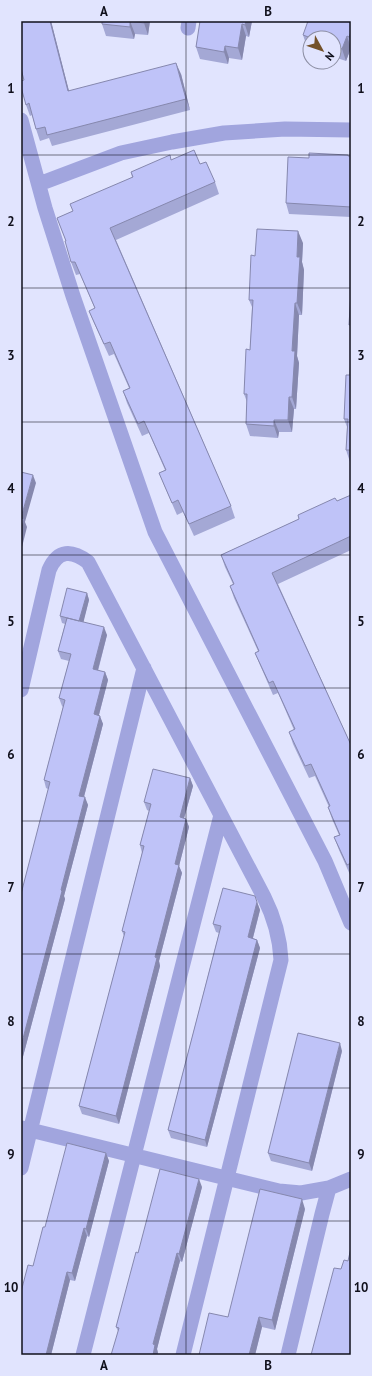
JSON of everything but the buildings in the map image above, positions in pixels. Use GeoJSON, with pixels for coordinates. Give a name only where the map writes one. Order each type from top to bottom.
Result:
{"type":"FeatureCollection","features":[{"type":"Feature","properties":{"kind":"lane"},"geometry":{"type":"LineString","coordinates":[[21,120],[73,296],[155,532],[325,861],[351,923]]}},
{"type":"Feature","properties":{"kind":"lane"},"geometry":{"type":"LineString","coordinates":[[39,184],[122,153],[172,142],[224,133],[285,129],[351,130]]}},
{"type":"Feature","properties":{"kind":"lane"},"geometry":{"type":"LineString","coordinates":[[21,690],[52,562],[65,554],[74,553],[79,555],[88,562],[272,911],[279,938],[281,960],[183,1355]]}},
{"type":"Feature","properties":{"kind":"lane"},"geometry":{"type":"LineString","coordinates":[[21,1168],[26,1129],[144,668]]}},
{"type":"Feature","properties":{"kind":"lane"},"geometry":{"type":"LineString","coordinates":[[83,1355],[221,815]]}},
{"type":"Feature","properties":{"kind":"lane"},"geometry":{"type":"LineString","coordinates":[[26,1129],[279,1191],[301,1193],[329,1188],[351,1179]]}},
{"type":"Feature","properties":{"kind":"lane"},"geometry":{"type":"LineString","coordinates":[[288,1355],[329,1188]]}}]}
